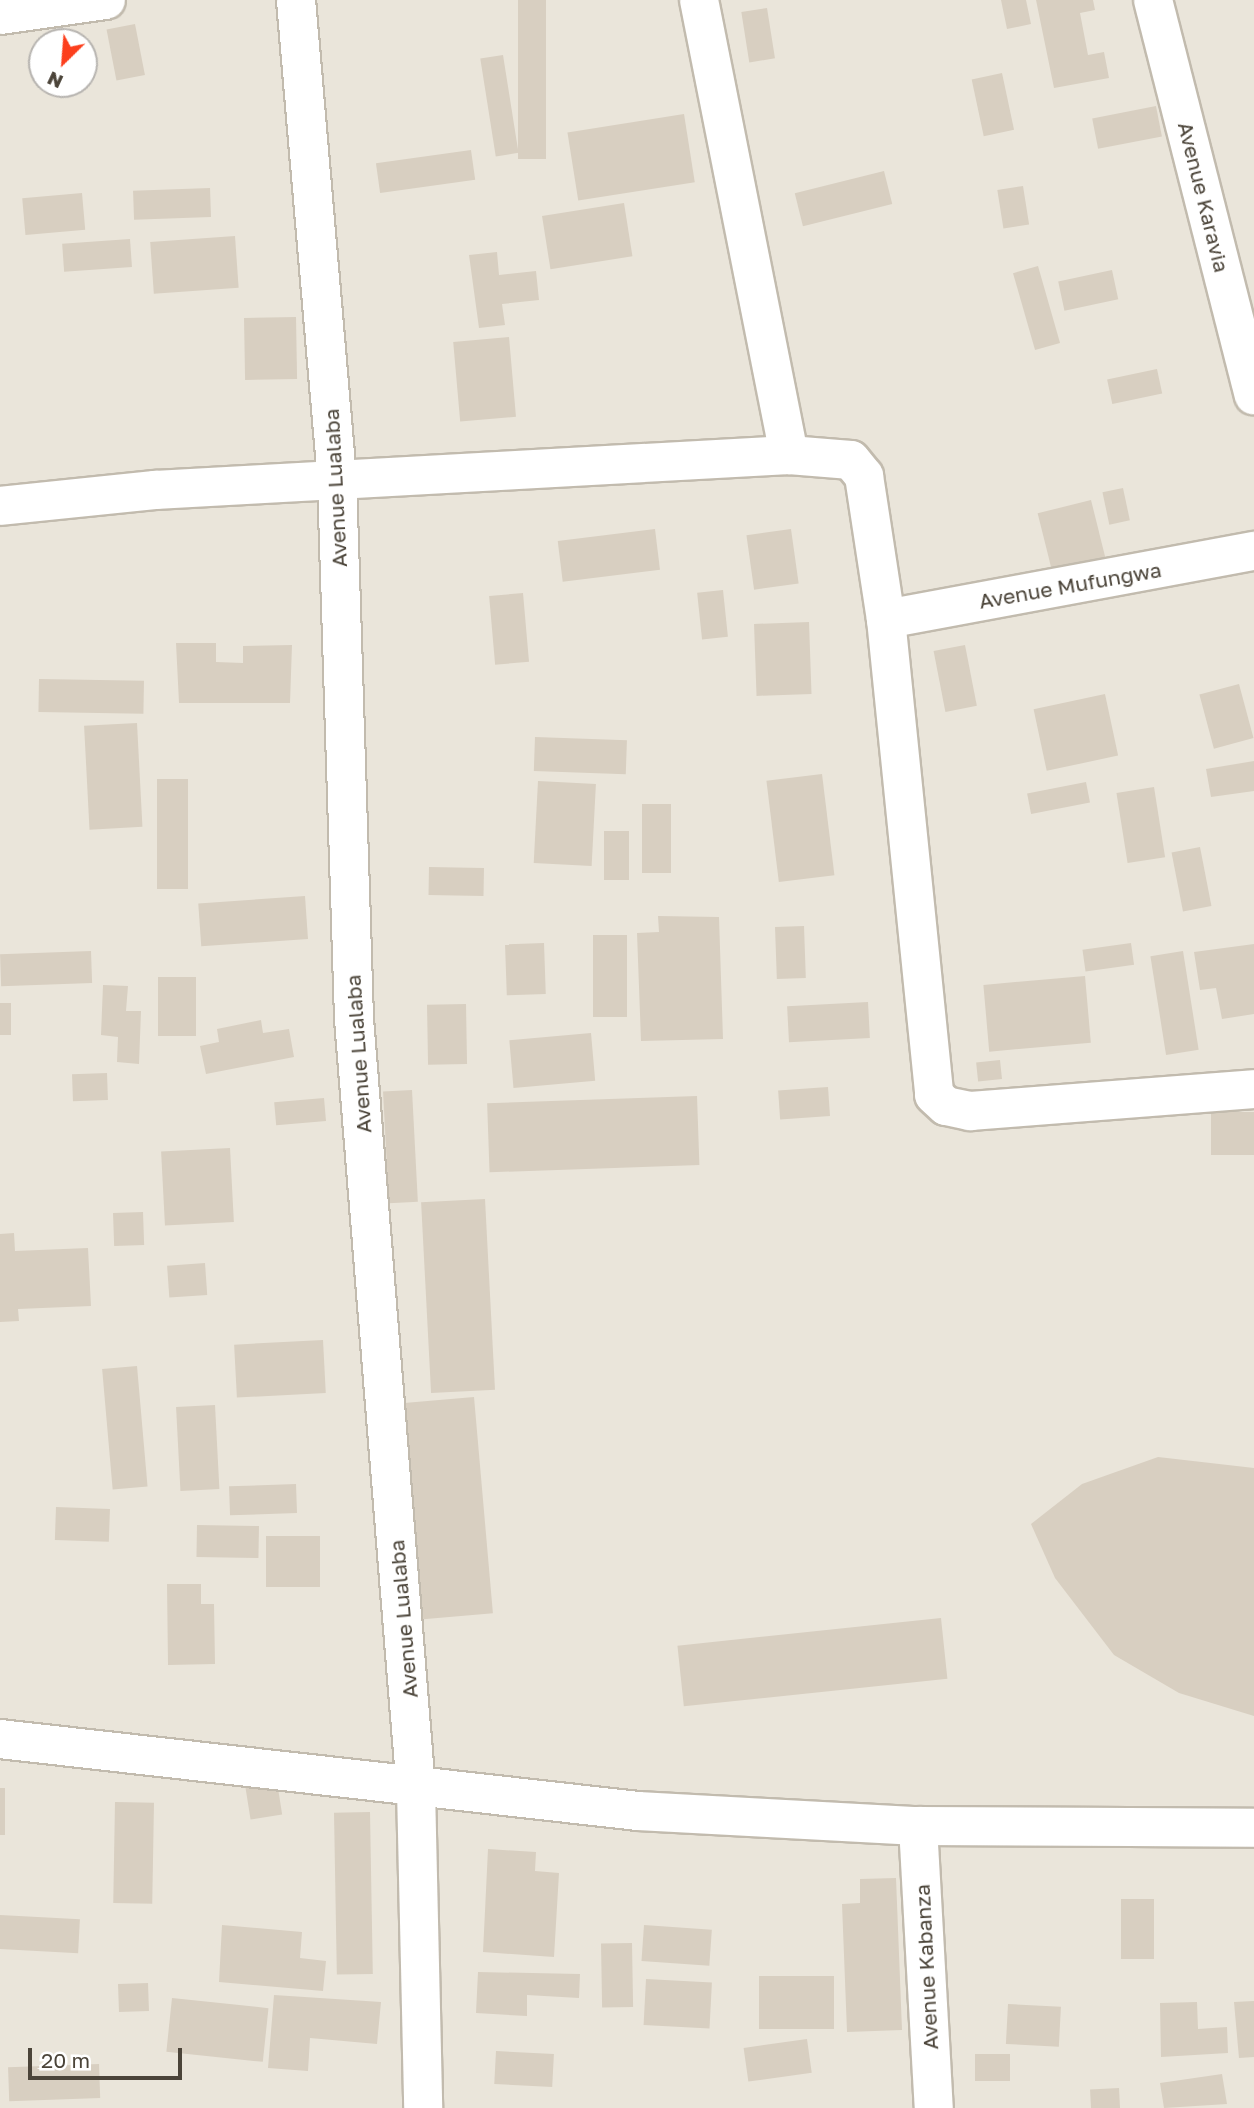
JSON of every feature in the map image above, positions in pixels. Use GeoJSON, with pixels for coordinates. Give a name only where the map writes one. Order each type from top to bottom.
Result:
{"type":"FeatureCollection","features":[{"type":"Feature","properties":{"kind":"street"},"geometry":{"type":"LineString","coordinates":[[0,15],[106,0]]}},
{"type":"Feature","properties":{"kind":"street","name":"Avenue Lualaba"},"geometry":{"type":"LineString","coordinates":[[296,0],[337,480],[354,1019],[416,1789],[423,2108]]}},
{"type":"Feature","properties":{"kind":"street"},"geometry":{"type":"LineString","coordinates":[[699,0],[789,455]]}},
{"type":"Feature","properties":{"kind":"street","name":"Avenue Karavia"},"geometry":{"type":"LineString","coordinates":[[1153,0],[1254,395]]}},
{"type":"Feature","properties":{"kind":"street"},"geometry":{"type":"LineString","coordinates":[[0,506],[337,480],[789,455],[843,457],[858,466],[886,619],[939,1102],[970,1111],[1254,1089]]}},
{"type":"Feature","properties":{"kind":"street","name":"Avenue Mufungwa"},"geometry":{"type":"LineString","coordinates":[[886,619],[1254,551]]}},
{"type":"Feature","properties":{"kind":"street"},"geometry":{"type":"LineString","coordinates":[[0,1739],[416,1789],[638,1811],[918,1826],[1254,1828]]}},
{"type":"Feature","properties":{"kind":"street","name":"Avenue Kabanza"},"geometry":{"type":"LineString","coordinates":[[918,1826],[934,2108]]}},
{"type":"Feature","properties":{"kind":"shaded area"},"geometry":{"type":"Polygon","coordinates":[[[0,0],[1254,0],[1254,2108],[0,2108],[0,0]]]}},
{"type":"Feature","properties":{"kind":"building"},"geometry":{"type":"Polygon","coordinates":[[[518,0],[546,0],[546,159],[518,159],[518,0]]]}},
{"type":"Feature","properties":{"kind":"building"},"geometry":{"type":"Polygon","coordinates":[[[1001,0],[1026,0],[1031,24],[1007,29],[1001,0]]]}},
{"type":"Feature","properties":{"kind":"building"},"geometry":{"type":"Polygon","coordinates":[[[1036,0],[1093,0],[1095,10],[1080,13],[1088,55],[1104,52],[1109,78],[1054,88],[1036,0]]]}},
{"type":"Feature","properties":{"kind":"building"},"geometry":{"type":"Polygon","coordinates":[[[767,8],[775,58],[749,62],[741,12],[767,8]]]}},
{"type":"Feature","properties":{"kind":"building"},"geometry":{"type":"Polygon","coordinates":[[[135,24],[145,75],[116,81],[107,30],[135,24]]]}},
{"type":"Feature","properties":{"kind":"building"},"geometry":{"type":"Polygon","coordinates":[[[503,55],[518,153],[496,156],[480,59],[503,55]]]}},
{"type":"Feature","properties":{"kind":"building"},"geometry":{"type":"Polygon","coordinates":[[[1002,73],[1014,130],[984,136],[972,79],[1002,73]]]}},
{"type":"Feature","properties":{"kind":"building"},"geometry":{"type":"Polygon","coordinates":[[[1156,106],[1162,136],[1098,149],[1092,118],[1156,106]]]}},
{"type":"Feature","properties":{"kind":"building"},"geometry":{"type":"Polygon","coordinates":[[[684,114],[695,182],[578,201],[567,132],[684,114]]]}},
{"type":"Feature","properties":{"kind":"building"},"geometry":{"type":"Polygon","coordinates":[[[471,150],[475,180],[380,193],[376,163],[471,150]]]}},
{"type":"Feature","properties":{"kind":"building"},"geometry":{"type":"Polygon","coordinates":[[[884,171],[892,204],[803,226],[795,193],[884,171]]]}},
{"type":"Feature","properties":{"kind":"building"},"geometry":{"type":"Polygon","coordinates":[[[1023,186],[1029,225],[1003,229],[997,190],[1023,186]]]}},
{"type":"Feature","properties":{"kind":"building"},"geometry":{"type":"Polygon","coordinates":[[[210,188],[211,217],[134,220],[133,191],[210,188]]]}},
{"type":"Feature","properties":{"kind":"building"},"geometry":{"type":"Polygon","coordinates":[[[82,193],[85,230],[25,235],[22,198],[82,193]]]}},
{"type":"Feature","properties":{"kind":"building"},"geometry":{"type":"Polygon","coordinates":[[[624,203],[632,256],[550,269],[542,216],[624,203]]]}},
{"type":"Feature","properties":{"kind":"building"},"geometry":{"type":"Polygon","coordinates":[[[235,236],[239,288],[154,294],[150,242],[235,236]]]}},
{"type":"Feature","properties":{"kind":"building"},"geometry":{"type":"Polygon","coordinates":[[[130,239],[132,267],[64,272],[62,244],[130,239]]]}},
{"type":"Feature","properties":{"kind":"building"},"geometry":{"type":"Polygon","coordinates":[[[497,252],[499,275],[536,271],[539,300],[502,304],[505,325],[479,328],[469,255],[497,252]]]}},
{"type":"Feature","properties":{"kind":"building"},"geometry":{"type":"Polygon","coordinates":[[[1038,266],[1060,343],[1035,350],[1013,273],[1038,266]]]}},
{"type":"Feature","properties":{"kind":"building"},"geometry":{"type":"Polygon","coordinates":[[[1112,270],[1118,299],[1064,311],[1058,281],[1112,270]]]}},
{"type":"Feature","properties":{"kind":"building"},"geometry":{"type":"Polygon","coordinates":[[[296,317],[297,379],[245,380],[244,318],[296,317]]]}},
{"type":"Feature","properties":{"kind":"building"},"geometry":{"type":"Polygon","coordinates":[[[509,337],[516,417],[460,422],[453,342],[509,337]]]}},
{"type":"Feature","properties":{"kind":"building"},"geometry":{"type":"Polygon","coordinates":[[[1157,369],[1162,393],[1112,404],[1107,380],[1157,369]]]}},
{"type":"Feature","properties":{"kind":"building"},"geometry":{"type":"Polygon","coordinates":[[[1123,488],[1130,520],[1109,525],[1102,492],[1123,488]]]}},
{"type":"Feature","properties":{"kind":"building"},"geometry":{"type":"Polygon","coordinates":[[[1091,500],[1105,557],[1052,571],[1038,513],[1091,500]]]}},
{"type":"Feature","properties":{"kind":"building"},"geometry":{"type":"Polygon","coordinates":[[[655,529],[660,570],[563,582],[558,541],[655,529]]]}},
{"type":"Feature","properties":{"kind":"building"},"geometry":{"type":"Polygon","coordinates":[[[791,529],[799,583],[754,590],[746,535],[791,529]]]}},
{"type":"Feature","properties":{"kind":"building"},"geometry":{"type":"Polygon","coordinates":[[[723,590],[728,637],[702,639],[697,593],[723,590]]]}},
{"type":"Feature","properties":{"kind":"building"},"geometry":{"type":"Polygon","coordinates":[[[523,593],[529,662],[495,665],[489,596],[523,593]]]}},
{"type":"Feature","properties":{"kind":"building"},"geometry":{"type":"Polygon","coordinates":[[[809,622],[812,694],[757,696],[754,624],[809,622]]]}},
{"type":"Feature","properties":{"kind":"building"},"geometry":{"type":"Polygon","coordinates":[[[176,643],[216,643],[216,662],[243,663],[243,646],[292,645],[290,703],[179,703],[176,643]]]}},
{"type":"Feature","properties":{"kind":"building"},"geometry":{"type":"Polygon","coordinates":[[[965,645],[977,706],[945,712],[934,651],[965,645]]]}},
{"type":"Feature","properties":{"kind":"building"},"geometry":{"type":"Polygon","coordinates":[[[39,679],[144,681],[143,714],[38,712],[39,679]]]}},
{"type":"Feature","properties":{"kind":"building"},"geometry":{"type":"Polygon","coordinates":[[[1239,684],[1253,738],[1214,749],[1199,695],[1239,684]]]}},
{"type":"Feature","properties":{"kind":"building"},"geometry":{"type":"Polygon","coordinates":[[[1105,694],[1118,756],[1047,771],[1034,709],[1105,694]]]}},
{"type":"Feature","properties":{"kind":"building"},"geometry":{"type":"Polygon","coordinates":[[[137,723],[142,827],[90,830],[84,726],[137,723]]]}},
{"type":"Feature","properties":{"kind":"building"},"geometry":{"type":"Polygon","coordinates":[[[535,737],[627,740],[626,774],[534,771],[535,737]]]}},
{"type":"Feature","properties":{"kind":"building"},"geometry":{"type":"Polygon","coordinates":[[[1254,761],[1254,791],[1211,797],[1206,769],[1254,761]]]}},
{"type":"Feature","properties":{"kind":"building"},"geometry":{"type":"Polygon","coordinates":[[[822,774],[834,875],[779,882],[766,781],[822,774]]]}},
{"type":"Feature","properties":{"kind":"building"},"geometry":{"type":"Polygon","coordinates":[[[157,779],[188,779],[188,889],[157,889],[157,779]]]}},
{"type":"Feature","properties":{"kind":"building"},"geometry":{"type":"Polygon","coordinates":[[[538,781],[596,784],[592,866],[534,863],[538,781]]]}},
{"type":"Feature","properties":{"kind":"building"},"geometry":{"type":"Polygon","coordinates":[[[1086,782],[1090,803],[1031,814],[1027,793],[1086,782]]]}},
{"type":"Feature","properties":{"kind":"building"},"geometry":{"type":"Polygon","coordinates":[[[1154,787],[1165,857],[1128,863],[1116,793],[1154,787]]]}},
{"type":"Feature","properties":{"kind":"building"},"geometry":{"type":"Polygon","coordinates":[[[642,804],[671,804],[671,873],[642,873],[642,804]]]}},
{"type":"Feature","properties":{"kind":"building"},"geometry":{"type":"Polygon","coordinates":[[[604,831],[629,831],[629,880],[604,880],[604,831]]]}},
{"type":"Feature","properties":{"kind":"building"},"geometry":{"type":"Polygon","coordinates":[[[1200,847],[1211,906],[1183,911],[1172,853],[1200,847]]]}},
{"type":"Feature","properties":{"kind":"building"},"geometry":{"type":"Polygon","coordinates":[[[429,867],[484,868],[484,896],[429,895],[429,867]]]}},
{"type":"Feature","properties":{"kind":"building"},"geometry":{"type":"Polygon","coordinates":[[[305,896],[308,939],[201,946],[198,903],[305,896]]]}},
{"type":"Feature","properties":{"kind":"building"},"geometry":{"type":"Polygon","coordinates":[[[658,916],[719,917],[723,1039],[641,1041],[637,933],[659,932],[658,916]]]}},
{"type":"Feature","properties":{"kind":"building"},"geometry":{"type":"Polygon","coordinates":[[[804,926],[806,978],[777,979],[775,927],[804,926]]]}},
{"type":"Feature","properties":{"kind":"building"},"geometry":{"type":"Polygon","coordinates":[[[593,935],[627,935],[627,1017],[593,1017],[593,935]]]}},
{"type":"Feature","properties":{"kind":"building"},"geometry":{"type":"Polygon","coordinates":[[[544,943],[546,994],[507,995],[505,944],[544,943]]]}},
{"type":"Feature","properties":{"kind":"building"},"geometry":{"type":"Polygon","coordinates":[[[1131,943],[1134,965],[1086,972],[1082,950],[1131,943]]]}},
{"type":"Feature","properties":{"kind":"building"},"geometry":{"type":"Polygon","coordinates":[[[1254,944],[1254,1014],[1222,1019],[1216,988],[1200,990],[1194,952],[1254,944]]]}},
{"type":"Feature","properties":{"kind":"building"},"geometry":{"type":"Polygon","coordinates":[[[91,951],[92,983],[1,986],[0,954],[91,951]]]}},
{"type":"Feature","properties":{"kind":"building"},"geometry":{"type":"Polygon","coordinates":[[[1183,951],[1199,1050],[1166,1055],[1150,956],[1183,951]]]}},
{"type":"Feature","properties":{"kind":"building"},"geometry":{"type":"Polygon","coordinates":[[[1085,976],[1091,1043],[989,1052],[983,985],[1085,976]]]}},
{"type":"Feature","properties":{"kind":"building"},"geometry":{"type":"Polygon","coordinates":[[[158,977],[196,977],[196,1036],[158,1036],[158,977]]]}},
{"type":"Feature","properties":{"kind":"building"},"geometry":{"type":"Polygon","coordinates":[[[103,985],[128,986],[126,1011],[141,1011],[139,1064],[117,1062],[118,1037],[101,1035],[103,985]]]}},
{"type":"Feature","properties":{"kind":"building"},"geometry":{"type":"Polygon","coordinates":[[[868,1002],[870,1038],[789,1042],[787,1006],[868,1002]]]}},
{"type":"Feature","properties":{"kind":"building"},"geometry":{"type":"Polygon","coordinates":[[[0,1003],[11,1003],[11,1035],[0,1035],[0,1003]]]}},
{"type":"Feature","properties":{"kind":"building"},"geometry":{"type":"Polygon","coordinates":[[[466,1004],[467,1064],[428,1065],[427,1005],[466,1004]]]}},
{"type":"Feature","properties":{"kind":"building"},"geometry":{"type":"Polygon","coordinates":[[[261,1020],[263,1033],[289,1029],[294,1057],[206,1074],[200,1046],[219,1042],[217,1029],[261,1020]]]}},
{"type":"Feature","properties":{"kind":"building"},"geometry":{"type":"Polygon","coordinates":[[[591,1033],[595,1081],[513,1088],[509,1040],[591,1033]]]}},
{"type":"Feature","properties":{"kind":"building"},"geometry":{"type":"Polygon","coordinates":[[[1000,1060],[1002,1079],[978,1081],[976,1063],[1000,1060]]]}},
{"type":"Feature","properties":{"kind":"building"},"geometry":{"type":"Polygon","coordinates":[[[107,1073],[108,1100],[73,1101],[72,1074],[107,1073]]]}},
{"type":"Feature","properties":{"kind":"building"},"geometry":{"type":"Polygon","coordinates":[[[828,1087],[830,1116],[780,1119],[778,1090],[828,1087]]]}},
{"type":"Feature","properties":{"kind":"building"},"geometry":{"type":"Polygon","coordinates":[[[412,1090],[418,1202],[389,1203],[383,1092],[412,1090]]]}},
{"type":"Feature","properties":{"kind":"building"},"geometry":{"type":"Polygon","coordinates":[[[697,1096],[699,1165],[490,1172],[487,1103],[697,1096]]]}},
{"type":"Feature","properties":{"kind":"building"},"geometry":{"type":"Polygon","coordinates":[[[324,1098],[326,1121],[276,1125],[274,1102],[324,1098]]]}},
{"type":"Feature","properties":{"kind":"building"},"geometry":{"type":"Polygon","coordinates":[[[1211,1112],[1254,1112],[1254,1155],[1211,1155],[1211,1112]]]}},
{"type":"Feature","properties":{"kind":"building"},"geometry":{"type":"Polygon","coordinates":[[[230,1148],[234,1222],[165,1226],[161,1152],[230,1148]]]}},
{"type":"Feature","properties":{"kind":"building"},"geometry":{"type":"Polygon","coordinates":[[[485,1199],[495,1390],[431,1393],[421,1202],[485,1199]]]}},
{"type":"Feature","properties":{"kind":"building"},"geometry":{"type":"Polygon","coordinates":[[[143,1212],[144,1245],[114,1246],[113,1213],[143,1212]]]}},
{"type":"Feature","properties":{"kind":"building"},"geometry":{"type":"Polygon","coordinates":[[[14,1233],[15,1251],[88,1248],[91,1306],[18,1309],[19,1321],[0,1322],[0,1234],[14,1233]]]}},
{"type":"Feature","properties":{"kind":"building"},"geometry":{"type":"Polygon","coordinates":[[[205,1263],[207,1295],[169,1298],[167,1266],[205,1263]]]}},
{"type":"Feature","properties":{"kind":"building"},"geometry":{"type":"Polygon","coordinates":[[[323,1340],[326,1393],[237,1398],[234,1345],[323,1340]]]}},
{"type":"Feature","properties":{"kind":"building"},"geometry":{"type":"Polygon","coordinates":[[[137,1366],[148,1487],[113,1490],[102,1369],[137,1366]]]}},
{"type":"Feature","properties":{"kind":"building"},"geometry":{"type":"Polygon","coordinates":[[[474,1397],[493,1613],[423,1619],[404,1403],[474,1397]]]}},
{"type":"Feature","properties":{"kind":"building"},"geometry":{"type":"Polygon","coordinates":[[[215,1405],[219,1489],[180,1491],[176,1407],[215,1405]]]}},
{"type":"Feature","properties":{"kind":"building"},"geometry":{"type":"Polygon","coordinates":[[[1158,1457],[1254,1468],[1254,1716],[1179,1693],[1114,1655],[1055,1578],[1031,1524],[1082,1484],[1158,1457]]]}},
{"type":"Feature","properties":{"kind":"building"},"geometry":{"type":"Polygon","coordinates":[[[296,1484],[297,1513],[230,1515],[229,1486],[296,1484]]]}},
{"type":"Feature","properties":{"kind":"building"},"geometry":{"type":"Polygon","coordinates":[[[56,1507],[110,1509],[109,1542],[55,1540],[56,1507]]]}},
{"type":"Feature","properties":{"kind":"building"},"geometry":{"type":"Polygon","coordinates":[[[197,1525],[259,1526],[258,1558],[196,1557],[197,1525]]]}},
{"type":"Feature","properties":{"kind":"building"},"geometry":{"type":"Polygon","coordinates":[[[266,1536],[320,1536],[320,1587],[266,1587],[266,1536]]]}},
{"type":"Feature","properties":{"kind":"building"},"geometry":{"type":"Polygon","coordinates":[[[167,1584],[201,1584],[201,1604],[214,1604],[215,1664],[168,1665],[167,1584]]]}},
{"type":"Feature","properties":{"kind":"building"},"geometry":{"type":"Polygon","coordinates":[[[941,1618],[947,1679],[684,1706],[677,1646],[941,1618]]]}},
{"type":"Feature","properties":{"kind":"building"},"geometry":{"type":"Polygon","coordinates":[[[277,1782],[282,1815],[251,1820],[245,1787],[277,1782]]]}},
{"type":"Feature","properties":{"kind":"building"},"geometry":{"type":"Polygon","coordinates":[[[0,1788],[5,1788],[5,1835],[0,1835],[0,1788]]]}},
{"type":"Feature","properties":{"kind":"building"},"geometry":{"type":"Polygon","coordinates":[[[115,1802],[154,1803],[152,1904],[113,1903],[115,1802]]]}},
{"type":"Feature","properties":{"kind":"building"},"geometry":{"type":"Polygon","coordinates":[[[370,1812],[373,1974],[337,1975],[334,1813],[370,1812]]]}},
{"type":"Feature","properties":{"kind":"building"},"geometry":{"type":"Polygon","coordinates":[[[488,1849],[536,1852],[535,1871],[559,1873],[554,1957],[483,1952],[488,1849]]]}},
{"type":"Feature","properties":{"kind":"building"},"geometry":{"type":"Polygon","coordinates":[[[896,1878],[902,2030],[847,2032],[842,1904],[860,1903],[860,1879],[896,1878]]]}},
{"type":"Feature","properties":{"kind":"building"},"geometry":{"type":"Polygon","coordinates":[[[1121,1899],[1154,1899],[1154,1959],[1121,1959],[1121,1899]]]}},
{"type":"Feature","properties":{"kind":"building"},"geometry":{"type":"Polygon","coordinates":[[[0,1915],[80,1919],[78,1953],[0,1949],[0,1915]]]}},
{"type":"Feature","properties":{"kind":"building"},"geometry":{"type":"Polygon","coordinates":[[[222,1925],[302,1932],[300,1958],[326,1961],[323,1991],[219,1982],[222,1925]]]}},
{"type":"Feature","properties":{"kind":"building"},"geometry":{"type":"Polygon","coordinates":[[[644,1925],[712,1930],[709,1966],[641,1961],[644,1925]]]}},
{"type":"Feature","properties":{"kind":"building"},"geometry":{"type":"Polygon","coordinates":[[[632,1943],[633,2007],[602,2008],[601,1944],[632,1943]]]}},
{"type":"Feature","properties":{"kind":"building"},"geometry":{"type":"Polygon","coordinates":[[[478,1972],[580,1974],[579,1998],[527,1995],[527,2016],[476,2013],[478,1972]]]}},
{"type":"Feature","properties":{"kind":"building"},"geometry":{"type":"Polygon","coordinates":[[[759,1976],[834,1976],[834,2029],[759,2029],[759,1976]]]}},
{"type":"Feature","properties":{"kind":"building"},"geometry":{"type":"Polygon","coordinates":[[[646,1979],[712,1982],[710,2028],[644,2025],[646,1979]]]}},
{"type":"Feature","properties":{"kind":"building"},"geometry":{"type":"Polygon","coordinates":[[[148,1983],[149,2011],[119,2012],[118,1984],[148,1983]]]}},
{"type":"Feature","properties":{"kind":"building"},"geometry":{"type":"Polygon","coordinates":[[[274,1995],[381,2002],[377,2044],[310,2038],[308,2071],[268,2068],[274,1995]]]}},
{"type":"Feature","properties":{"kind":"building"},"geometry":{"type":"Polygon","coordinates":[[[172,1998],[268,2008],[263,2062],[166,2052],[172,1998]]]}},
{"type":"Feature","properties":{"kind":"building"},"geometry":{"type":"Polygon","coordinates":[[[1254,2001],[1254,2057],[1239,2058],[1234,2002],[1254,2001]]]}},
{"type":"Feature","properties":{"kind":"building"},"geometry":{"type":"Polygon","coordinates":[[[1197,2002],[1198,2029],[1227,2027],[1228,2053],[1161,2057],[1160,2003],[1197,2002]]]}},
{"type":"Feature","properties":{"kind":"building"},"geometry":{"type":"Polygon","coordinates":[[[1008,2004],[1061,2007],[1059,2047],[1006,2044],[1008,2004]]]}},
{"type":"Feature","properties":{"kind":"building"},"geometry":{"type":"Polygon","coordinates":[[[807,2039],[812,2073],[748,2082],[744,2048],[807,2039]]]}},
{"type":"Feature","properties":{"kind":"building"},"geometry":{"type":"Polygon","coordinates":[[[496,2051],[554,2054],[552,2087],[494,2084],[496,2051]]]}},
{"type":"Feature","properties":{"kind":"building"},"geometry":{"type":"Polygon","coordinates":[[[975,2054],[1010,2054],[1010,2081],[975,2081],[975,2054]]]}},
{"type":"Feature","properties":{"kind":"building"},"geometry":{"type":"Polygon","coordinates":[[[99,2064],[100,2098],[9,2101],[8,2067],[99,2064]]]}},
{"type":"Feature","properties":{"kind":"building"},"geometry":{"type":"Polygon","coordinates":[[[1222,2074],[1227,2104],[1164,2108],[1160,2083],[1222,2074]]]}},
{"type":"Feature","properties":{"kind":"building"},"geometry":{"type":"Polygon","coordinates":[[[1119,2088],[1120,2108],[1091,2108],[1090,2090],[1119,2088]]]}}]}
